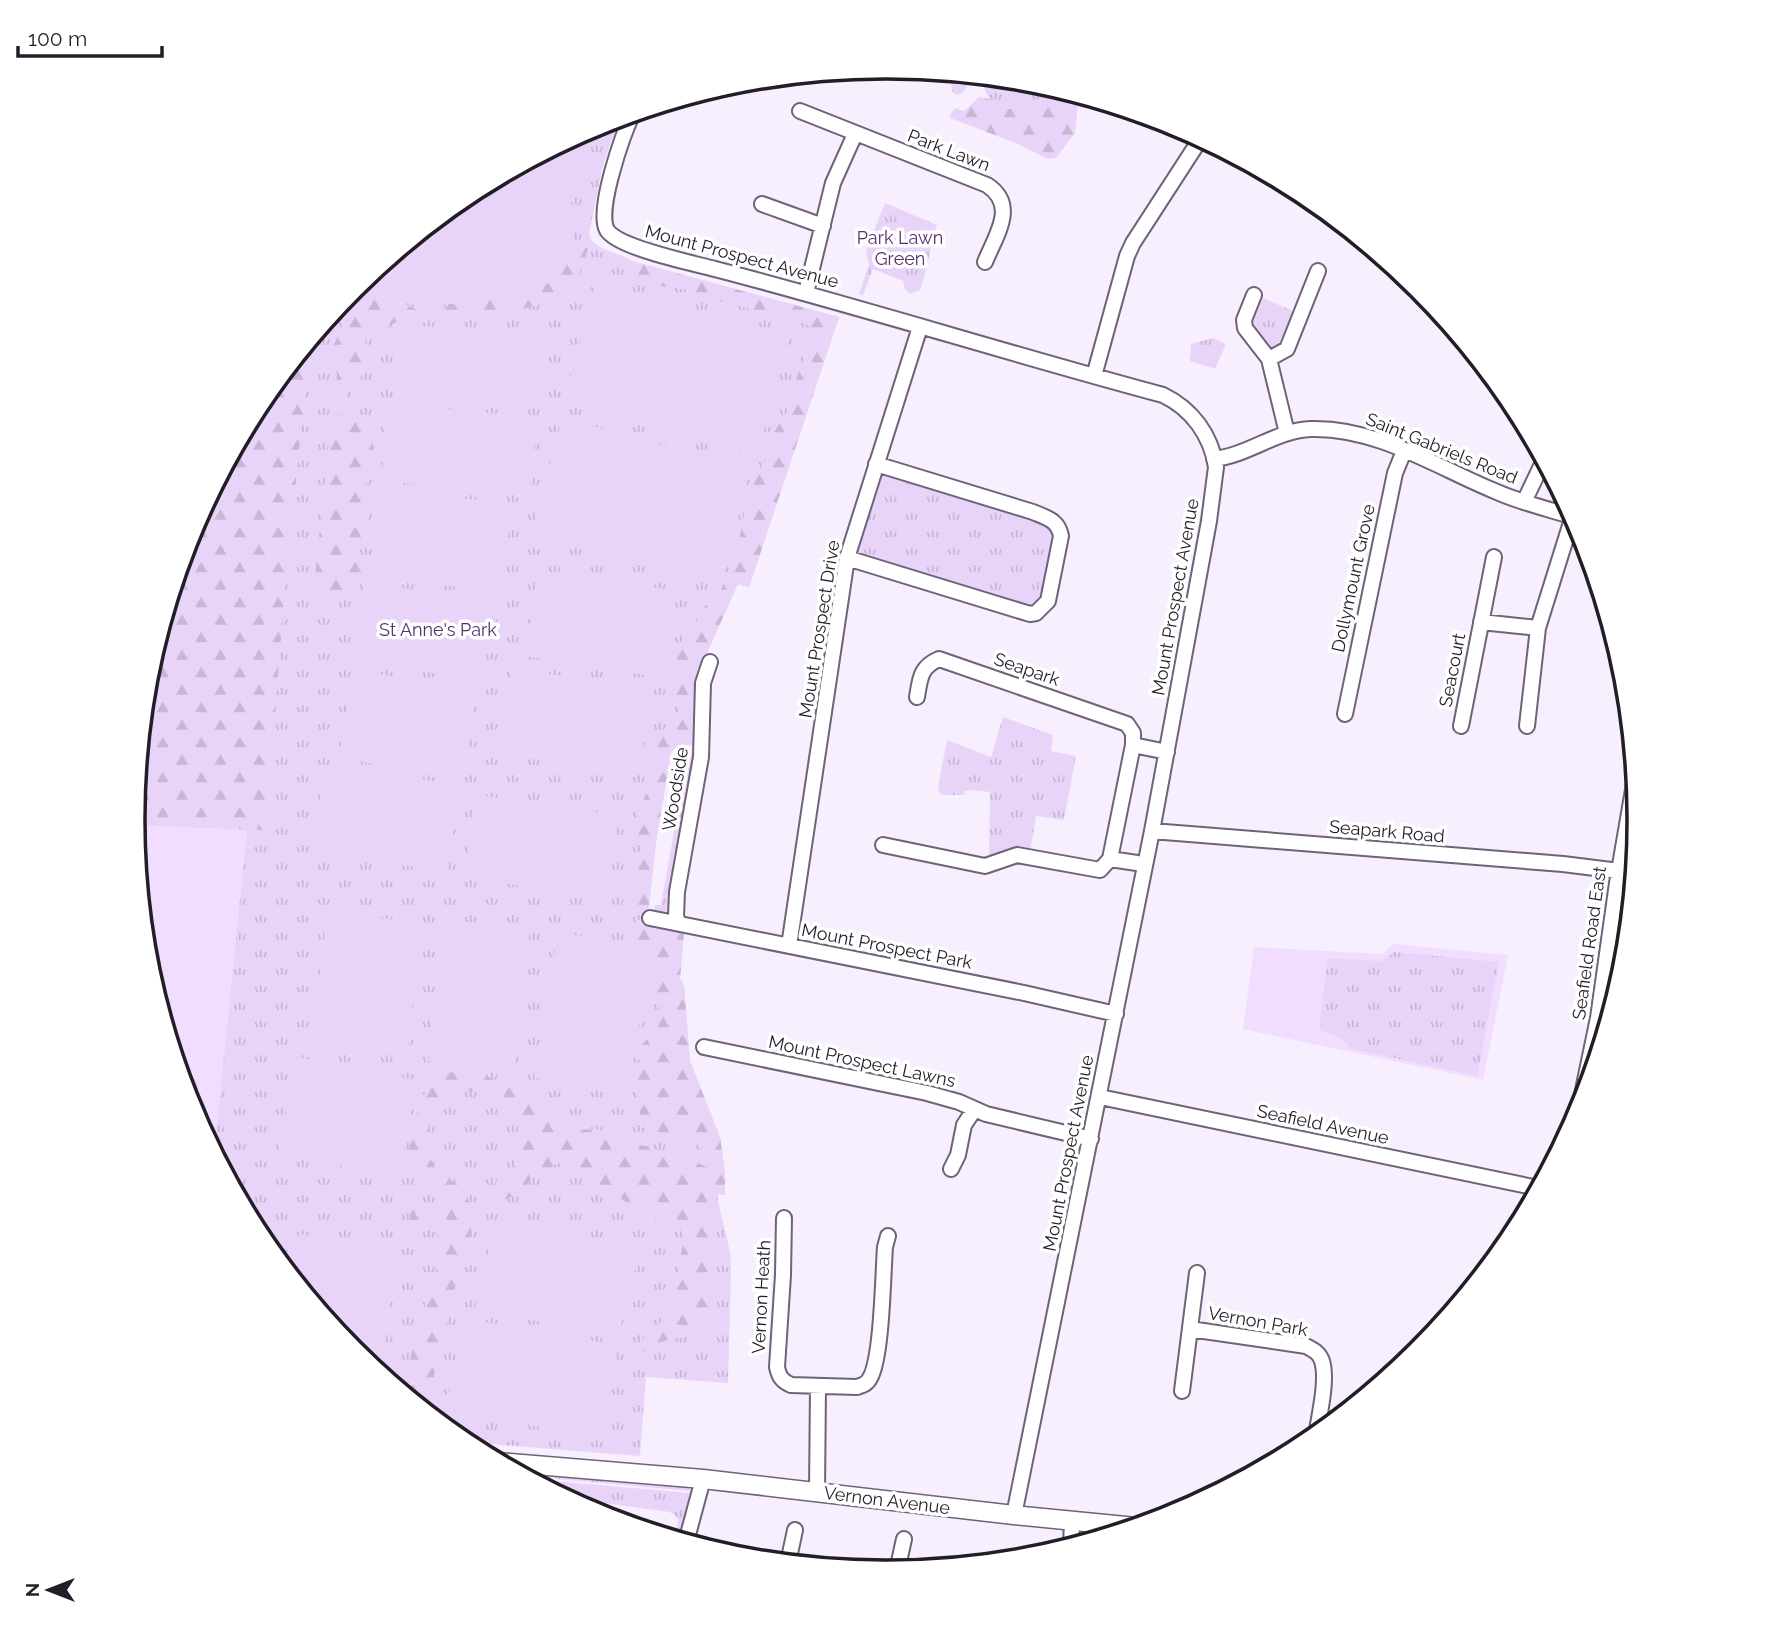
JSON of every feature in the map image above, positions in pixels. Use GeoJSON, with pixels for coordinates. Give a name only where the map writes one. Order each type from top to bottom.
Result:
{"type":"FeatureCollection","features":[{"type":"Feature","properties":{"kind":"main road","name":"Vernon Avenue"},"geometry":{"type":"LineString","coordinates":[[521,1464],[703,1479],[1014,1516],[1112,1525]]}},
{"type":"Feature","properties":{"kind":"street","name":"Park Lawn"},"geometry":{"type":"LineString","coordinates":[[800,111],[988,185],[999,192],[1004,214],[985,261]]}},
{"type":"Feature","properties":{"kind":"street","name":"Mount Prospect Avenue"},"geometry":{"type":"LineString","coordinates":[[628,125],[618,152],[605,205],[604,221],[608,232],[625,244],[1163,395],[1182,404],[1205,433],[1214,459],[1216,467],[1209,521],[1167,752],[1014,1516]]}},
{"type":"Feature","properties":{"kind":"street"},"geometry":{"type":"LineString","coordinates":[[806,293],[834,183],[855,134]]}},
{"type":"Feature","properties":{"kind":"street"},"geometry":{"type":"LineString","coordinates":[[1094,376],[1127,256],[1195,147]]}},
{"type":"Feature","properties":{"kind":"street"},"geometry":{"type":"LineString","coordinates":[[762,204],[823,226]]}},
{"type":"Feature","properties":{"kind":"street"},"geometry":{"type":"LineString","coordinates":[[1269,359],[1287,349],[1318,271]]}},
{"type":"Feature","properties":{"kind":"street"},"geometry":{"type":"LineString","coordinates":[[1254,295],[1244,320],[1245,328],[1269,359],[1287,433]]}},
{"type":"Feature","properties":{"kind":"street","name":"Mount Prospect Drive"},"geometry":{"type":"LineString","coordinates":[[789,946],[847,558],[920,327]]}},
{"type":"Feature","properties":{"kind":"street","name":"Saint Gabriels Road"},"geometry":{"type":"LineString","coordinates":[[1214,459],[1234,456],[1287,433],[1311,429],[1337,430],[1370,437],[1500,494],[1559,513]]}},
{"type":"Feature","properties":{"kind":"street","name":"Dollymount Grove"},"geometry":{"type":"LineString","coordinates":[[1345,714],[1395,472],[1404,451]]}},
{"type":"Feature","properties":{"kind":"street"},"geometry":{"type":"LineString","coordinates":[[847,558],[1030,614],[1036,613],[1048,601],[1061,536],[1059,526],[1053,520],[876,464]]}},
{"type":"Feature","properties":{"kind":"street"},"geometry":{"type":"LineString","coordinates":[[1524,502],[1539,470]]}},
{"type":"Feature","properties":{"kind":"street"},"geometry":{"type":"LineString","coordinates":[[1527,726],[1538,628],[1568,532]]}},
{"type":"Feature","properties":{"kind":"street","name":"Seacourt"},"geometry":{"type":"LineString","coordinates":[[1461,726],[1494,557]]}},
{"type":"Feature","properties":{"kind":"street","name":"Seacourt"},"geometry":{"type":"LineString","coordinates":[[1481,622],[1538,628]]}},
{"type":"Feature","properties":{"kind":"street","name":"Seapark"},"geometry":{"type":"LineString","coordinates":[[917,697],[921,672],[929,663],[939,659],[1127,724],[1133,733],[1133,744]]}},
{"type":"Feature","properties":{"kind":"street","name":"Woodside"},"geometry":{"type":"LineString","coordinates":[[678,922],[677,892],[701,757],[703,683],[710,662]]}},
{"type":"Feature","properties":{"kind":"street"},"geometry":{"type":"LineString","coordinates":[[883,845],[985,866],[1017,855],[1100,870],[1110,859],[1133,744],[1167,752]]}},
{"type":"Feature","properties":{"kind":"street","name":"Seafield Road East"},"geometry":{"type":"LineString","coordinates":[[1595,1034],[1627,826]]}},
{"type":"Feature","properties":{"kind":"street","name":"Seapark Road"},"geometry":{"type":"LineString","coordinates":[[1152,831],[1563,864],[1624,881]]}},
{"type":"Feature","properties":{"kind":"street"},"geometry":{"type":"LineString","coordinates":[[1110,859],[1137,863]]}},
{"type":"Feature","properties":{"kind":"street","name":"Mount Prospect Park"},"geometry":{"type":"LineString","coordinates":[[650,918],[1116,1014]]}},
{"type":"Feature","properties":{"kind":"street","name":"Mount Prospect Lawns"},"geometry":{"type":"LineString","coordinates":[[704,1047],[927,1093],[960,1102],[974,1110],[1091,1139]]}},
{"type":"Feature","properties":{"kind":"street","name":"Seafield Avenue"},"geometry":{"type":"LineString","coordinates":[[1100,1097],[1530,1186]]}},
{"type":"Feature","properties":{"kind":"street"},"geometry":{"type":"LineString","coordinates":[[951,1169],[958,1155],[964,1125],[974,1110]]}},
{"type":"Feature","properties":{"kind":"street","name":"Vernon Heath"},"geometry":{"type":"LineString","coordinates":[[784,1219],[777,1367],[779,1377],[784,1382],[818,1387],[857,1387],[866,1384],[872,1375],[877,1355],[888,1236]]}},
{"type":"Feature","properties":{"kind":"street","name":"Vernon Park"},"geometry":{"type":"LineString","coordinates":[[1182,1391],[1197,1273]]}},
{"type":"Feature","properties":{"kind":"street","name":"Vernon Park"},"geometry":{"type":"LineString","coordinates":[[1190,1329],[1306,1346],[1317,1352],[1322,1361],[1324,1375],[1318,1421]]}},
{"type":"Feature","properties":{"kind":"street"},"geometry":{"type":"LineString","coordinates":[[817,1492],[818,1387]]}},
{"type":"Feature","properties":{"kind":"street"},"geometry":{"type":"LineString","coordinates":[[688,1533],[703,1479]]}},
{"type":"Feature","properties":{"kind":"street"},"geometry":{"type":"LineString","coordinates":[[1071,1537],[1072,1521]]}},
{"type":"Feature","properties":{"kind":"street"},"geometry":{"type":"LineString","coordinates":[[790,1554],[795,1530]]}},
{"type":"Feature","properties":{"kind":"street"},"geometry":{"type":"LineString","coordinates":[[899,1560],[904,1539]]}},
{"type":"Feature","properties":{"kind":"shaded area"},"geometry":{"type":"Polygon","coordinates":[[[145,825],[247,830],[216,1134],[185,1058],[159,964],[147,868],[145,825]]]}},
{"type":"Feature","properties":{"kind":"shaded area"},"geometry":{"type":"Polygon","coordinates":[[[1394,944],[1508,955],[1483,1080],[1243,1029],[1254,947],[1382,954],[1394,944]]]}},
{"type":"Feature","properties":{"kind":"green space"},"geometry":{"type":"Polygon","coordinates":[[[951,82],[969,84],[963,93],[957,95],[952,91],[951,82]]]}},
{"type":"Feature","properties":{"kind":"green space"},"geometry":{"type":"Polygon","coordinates":[[[983,85],[1041,95],[1026,112],[997,109],[983,85]]]}},
{"type":"Feature","properties":{"kind":"green space"},"geometry":{"type":"Polygon","coordinates":[[[1041,95],[1078,104],[1075,133],[1056,158],[1048,159],[1018,144],[950,118],[951,112],[956,108],[964,111],[979,97],[989,99],[997,109],[1020,109],[1026,112],[1041,95]]]}},
{"type":"Feature","properties":{"kind":"green space","name":"St Anne's Park"},"geometry":{"type":"Polygon","coordinates":[[[615,131],[602,169],[589,234],[595,244],[632,261],[839,317],[749,587],[738,584],[701,666],[695,745],[681,745],[671,753],[657,835],[647,920],[684,931],[680,979],[684,985],[690,1061],[720,1137],[725,1172],[725,1195],[718,1194],[718,1201],[731,1268],[728,1383],[646,1377],[640,1456],[489,1444],[474,1435],[398,1376],[329,1308],[298,1270],[244,1190],[216,1134],[247,830],[145,825],[145,820],[152,723],[170,628],[202,536],[244,449],[298,369],[329,331],[398,263],[435,232],[516,178],[558,155],[615,131]]]}},
{"type":"Feature","properties":{"kind":"green space"},"geometry":{"type":"Polygon","coordinates":[[[588,142],[571,204],[573,241],[559,248],[550,262],[553,282],[493,298],[444,304],[402,302],[380,292],[374,285],[435,232],[516,178],[588,142]]]}},
{"type":"Feature","properties":{"kind":"green space","name":"Park Lawn Green"},"geometry":{"type":"Polygon","coordinates":[[[885,203],[937,225],[923,282],[920,290],[910,294],[905,290],[903,281],[873,269],[863,295],[859,294],[869,265],[866,251],[885,203]]]}},
{"type":"Feature","properties":{"kind":"green space"},"geometry":{"type":"Polygon","coordinates":[[[573,241],[580,241],[588,249],[577,288],[570,295],[496,314],[450,317],[445,311],[446,304],[498,296],[554,276],[550,262],[559,248],[573,241]]]}},
{"type":"Feature","properties":{"kind":"green space"},"geometry":{"type":"Polygon","coordinates":[[[632,261],[839,317],[749,587],[738,584],[701,666],[695,745],[681,745],[671,753],[657,835],[648,915],[633,915],[623,911],[622,902],[631,897],[631,872],[642,849],[635,826],[639,807],[652,780],[656,742],[676,724],[679,707],[670,664],[676,648],[696,625],[700,610],[710,602],[714,594],[720,593],[740,536],[750,483],[764,463],[771,437],[788,410],[793,387],[806,353],[820,341],[813,328],[803,323],[793,323],[702,297],[689,290],[660,286],[629,276],[627,273],[632,261]]]}},
{"type":"Feature","properties":{"kind":"green space"},"geometry":{"type":"Polygon","coordinates":[[[375,285],[388,296],[430,316],[428,323],[398,321],[385,328],[367,331],[361,380],[352,384],[346,398],[339,401],[335,398],[337,373],[329,355],[342,327],[342,318],[375,285]]]}},
{"type":"Feature","properties":{"kind":"green space"},"geometry":{"type":"Polygon","coordinates":[[[595,285],[789,336],[758,454],[564,402],[595,285]]]}},
{"type":"Feature","properties":{"kind":"green space"},"geometry":{"type":"Polygon","coordinates":[[[1263,298],[1293,311],[1278,346],[1272,350],[1256,331],[1253,322],[1263,298]]]}},
{"type":"Feature","properties":{"kind":"green space"},"geometry":{"type":"Polygon","coordinates":[[[399,324],[546,336],[540,409],[393,398],[399,324]]]}},
{"type":"Feature","properties":{"kind":"green space"},"geometry":{"type":"Polygon","coordinates":[[[1213,338],[1226,344],[1215,369],[1190,361],[1191,344],[1213,338]]]}},
{"type":"Feature","properties":{"kind":"green space"},"geometry":{"type":"Polygon","coordinates":[[[309,355],[284,594],[267,831],[212,823],[145,820],[147,771],[159,675],[185,581],[222,492],[244,449],[270,408],[309,355]]]}},
{"type":"Feature","properties":{"kind":"green space"},"geometry":{"type":"Polygon","coordinates":[[[388,403],[537,418],[529,496],[381,481],[388,403]]]}},
{"type":"Feature","properties":{"kind":"green space"},"geometry":{"type":"Polygon","coordinates":[[[338,414],[354,420],[368,432],[375,458],[371,476],[360,489],[369,493],[371,505],[366,538],[355,544],[363,565],[363,574],[358,579],[345,580],[356,588],[356,594],[348,600],[315,598],[331,420],[338,414]]]}},
{"type":"Feature","properties":{"kind":"green space"},"geometry":{"type":"Polygon","coordinates":[[[562,418],[751,468],[720,586],[531,536],[562,418]]]}},
{"type":"Feature","properties":{"kind":"green space"},"geometry":{"type":"Polygon","coordinates":[[[885,472],[1052,525],[1057,531],[1045,600],[1035,610],[859,555],[857,543],[881,473],[885,472]]]}},
{"type":"Feature","properties":{"kind":"green space"},"geometry":{"type":"Polygon","coordinates":[[[378,490],[511,503],[503,591],[370,579],[378,490]]]}},
{"type":"Feature","properties":{"kind":"green space"},"geometry":{"type":"Polygon","coordinates":[[[538,570],[677,591],[664,678],[525,656],[538,570]]]}},
{"type":"Feature","properties":{"kind":"green space"},"geometry":{"type":"Polygon","coordinates":[[[365,583],[494,601],[483,680],[354,662],[365,583]]]}},
{"type":"Feature","properties":{"kind":"green space"},"geometry":{"type":"Polygon","coordinates":[[[512,669],[651,688],[639,774],[500,755],[512,669]]]}},
{"type":"Feature","properties":{"kind":"green space"},"geometry":{"type":"Polygon","coordinates":[[[352,670],[477,689],[463,778],[339,758],[352,670]]]}},
{"type":"Feature","properties":{"kind":"green space"},"geometry":{"type":"Polygon","coordinates":[[[1003,717],[1053,735],[1051,751],[1076,756],[1064,820],[1036,816],[1030,852],[989,860],[990,792],[971,790],[965,791],[964,795],[943,795],[938,787],[947,740],[991,757],[1003,717]]]}},
{"type":"Feature","properties":{"kind":"green space"},"geometry":{"type":"Polygon","coordinates":[[[689,751],[695,760],[669,911],[663,914],[654,909],[655,905],[661,905],[686,764],[680,762],[684,753],[689,751]]]}},
{"type":"Feature","properties":{"kind":"green space"},"geometry":{"type":"Polygon","coordinates":[[[325,765],[460,785],[447,872],[312,852],[325,765]]]}},
{"type":"Feature","properties":{"kind":"green space"},"geometry":{"type":"Polygon","coordinates":[[[477,795],[619,815],[607,898],[465,878],[477,795]]]}},
{"type":"Feature","properties":{"kind":"green space"},"geometry":{"type":"Polygon","coordinates":[[[327,912],[422,923],[407,1056],[312,1045],[327,912]]]}},
{"type":"Feature","properties":{"kind":"green space"},"geometry":{"type":"Polygon","coordinates":[[[445,920],[530,930],[514,1071],[428,1061],[445,920]]]}},
{"type":"Feature","properties":{"kind":"green space"},"geometry":{"type":"Polygon","coordinates":[[[637,920],[647,920],[684,931],[680,979],[684,985],[690,1061],[720,1137],[725,1172],[725,1195],[718,1194],[713,1188],[707,1208],[712,1264],[708,1324],[694,1335],[667,1340],[641,1352],[636,1349],[673,1303],[683,1234],[675,1224],[663,1224],[637,1205],[626,1203],[618,1195],[599,1191],[588,1173],[558,1163],[531,1178],[519,1193],[500,1200],[488,1197],[490,1191],[487,1187],[500,1179],[519,1158],[524,1145],[524,1132],[521,1120],[513,1108],[500,1097],[483,1091],[464,1092],[443,1103],[430,1122],[428,1133],[427,1144],[435,1167],[464,1190],[472,1221],[464,1257],[456,1273],[450,1311],[426,1399],[408,1384],[416,1331],[435,1273],[438,1243],[435,1228],[410,1226],[410,1213],[418,1198],[438,1212],[450,1204],[417,1180],[409,1153],[412,1131],[421,1102],[435,1081],[455,1072],[480,1074],[513,1089],[530,1104],[548,1109],[562,1121],[580,1130],[594,1129],[619,1134],[638,1145],[681,1156],[707,1167],[703,1151],[694,1142],[652,1133],[645,1129],[640,1121],[641,1104],[635,1091],[637,1069],[642,1063],[637,1058],[641,1046],[647,1040],[659,1036],[658,1022],[661,1016],[651,961],[654,948],[651,944],[640,943],[629,936],[628,929],[637,920]]]}},
{"type":"Feature","properties":{"kind":"green space"},"geometry":{"type":"Polygon","coordinates":[[[558,932],[652,948],[628,1093],[534,1077],[558,932]]]}},
{"type":"Feature","properties":{"kind":"green space"},"geometry":{"type":"Polygon","coordinates":[[[1394,952],[1499,962],[1477,1076],[1352,1049],[1341,1038],[1320,1030],[1328,958],[1382,961],[1394,952]]]}},
{"type":"Feature","properties":{"kind":"green space"},"geometry":{"type":"Polygon","coordinates":[[[296,1057],[417,1080],[399,1177],[278,1154],[296,1057]]]}},
{"type":"Feature","properties":{"kind":"green space"},"geometry":{"type":"Polygon","coordinates":[[[193,1079],[199,1080],[198,1092],[193,1079]]]}},
{"type":"Feature","properties":{"kind":"green space"},"geometry":{"type":"Polygon","coordinates":[[[498,1214],[640,1249],[617,1341],[475,1306],[498,1214]]]}},
{"type":"Feature","properties":{"kind":"green space"},"geometry":{"type":"Polygon","coordinates":[[[299,1234],[399,1253],[380,1360],[329,1308],[293,1264],[299,1234]]]}},
{"type":"Feature","properties":{"kind":"green space"},"geometry":{"type":"Polygon","coordinates":[[[462,1318],[617,1345],[601,1438],[446,1410],[462,1318]]]}},
{"type":"Feature","properties":{"kind":"green space"},"geometry":{"type":"Polygon","coordinates":[[[547,1474],[687,1486],[690,1491],[558,1479],[547,1474]]]}},
{"type":"Feature","properties":{"kind":"green space"},"geometry":{"type":"Polygon","coordinates":[[[552,1481],[690,1493],[681,1530],[677,1529],[678,1518],[670,1512],[600,1503],[552,1481]]]}}]}
